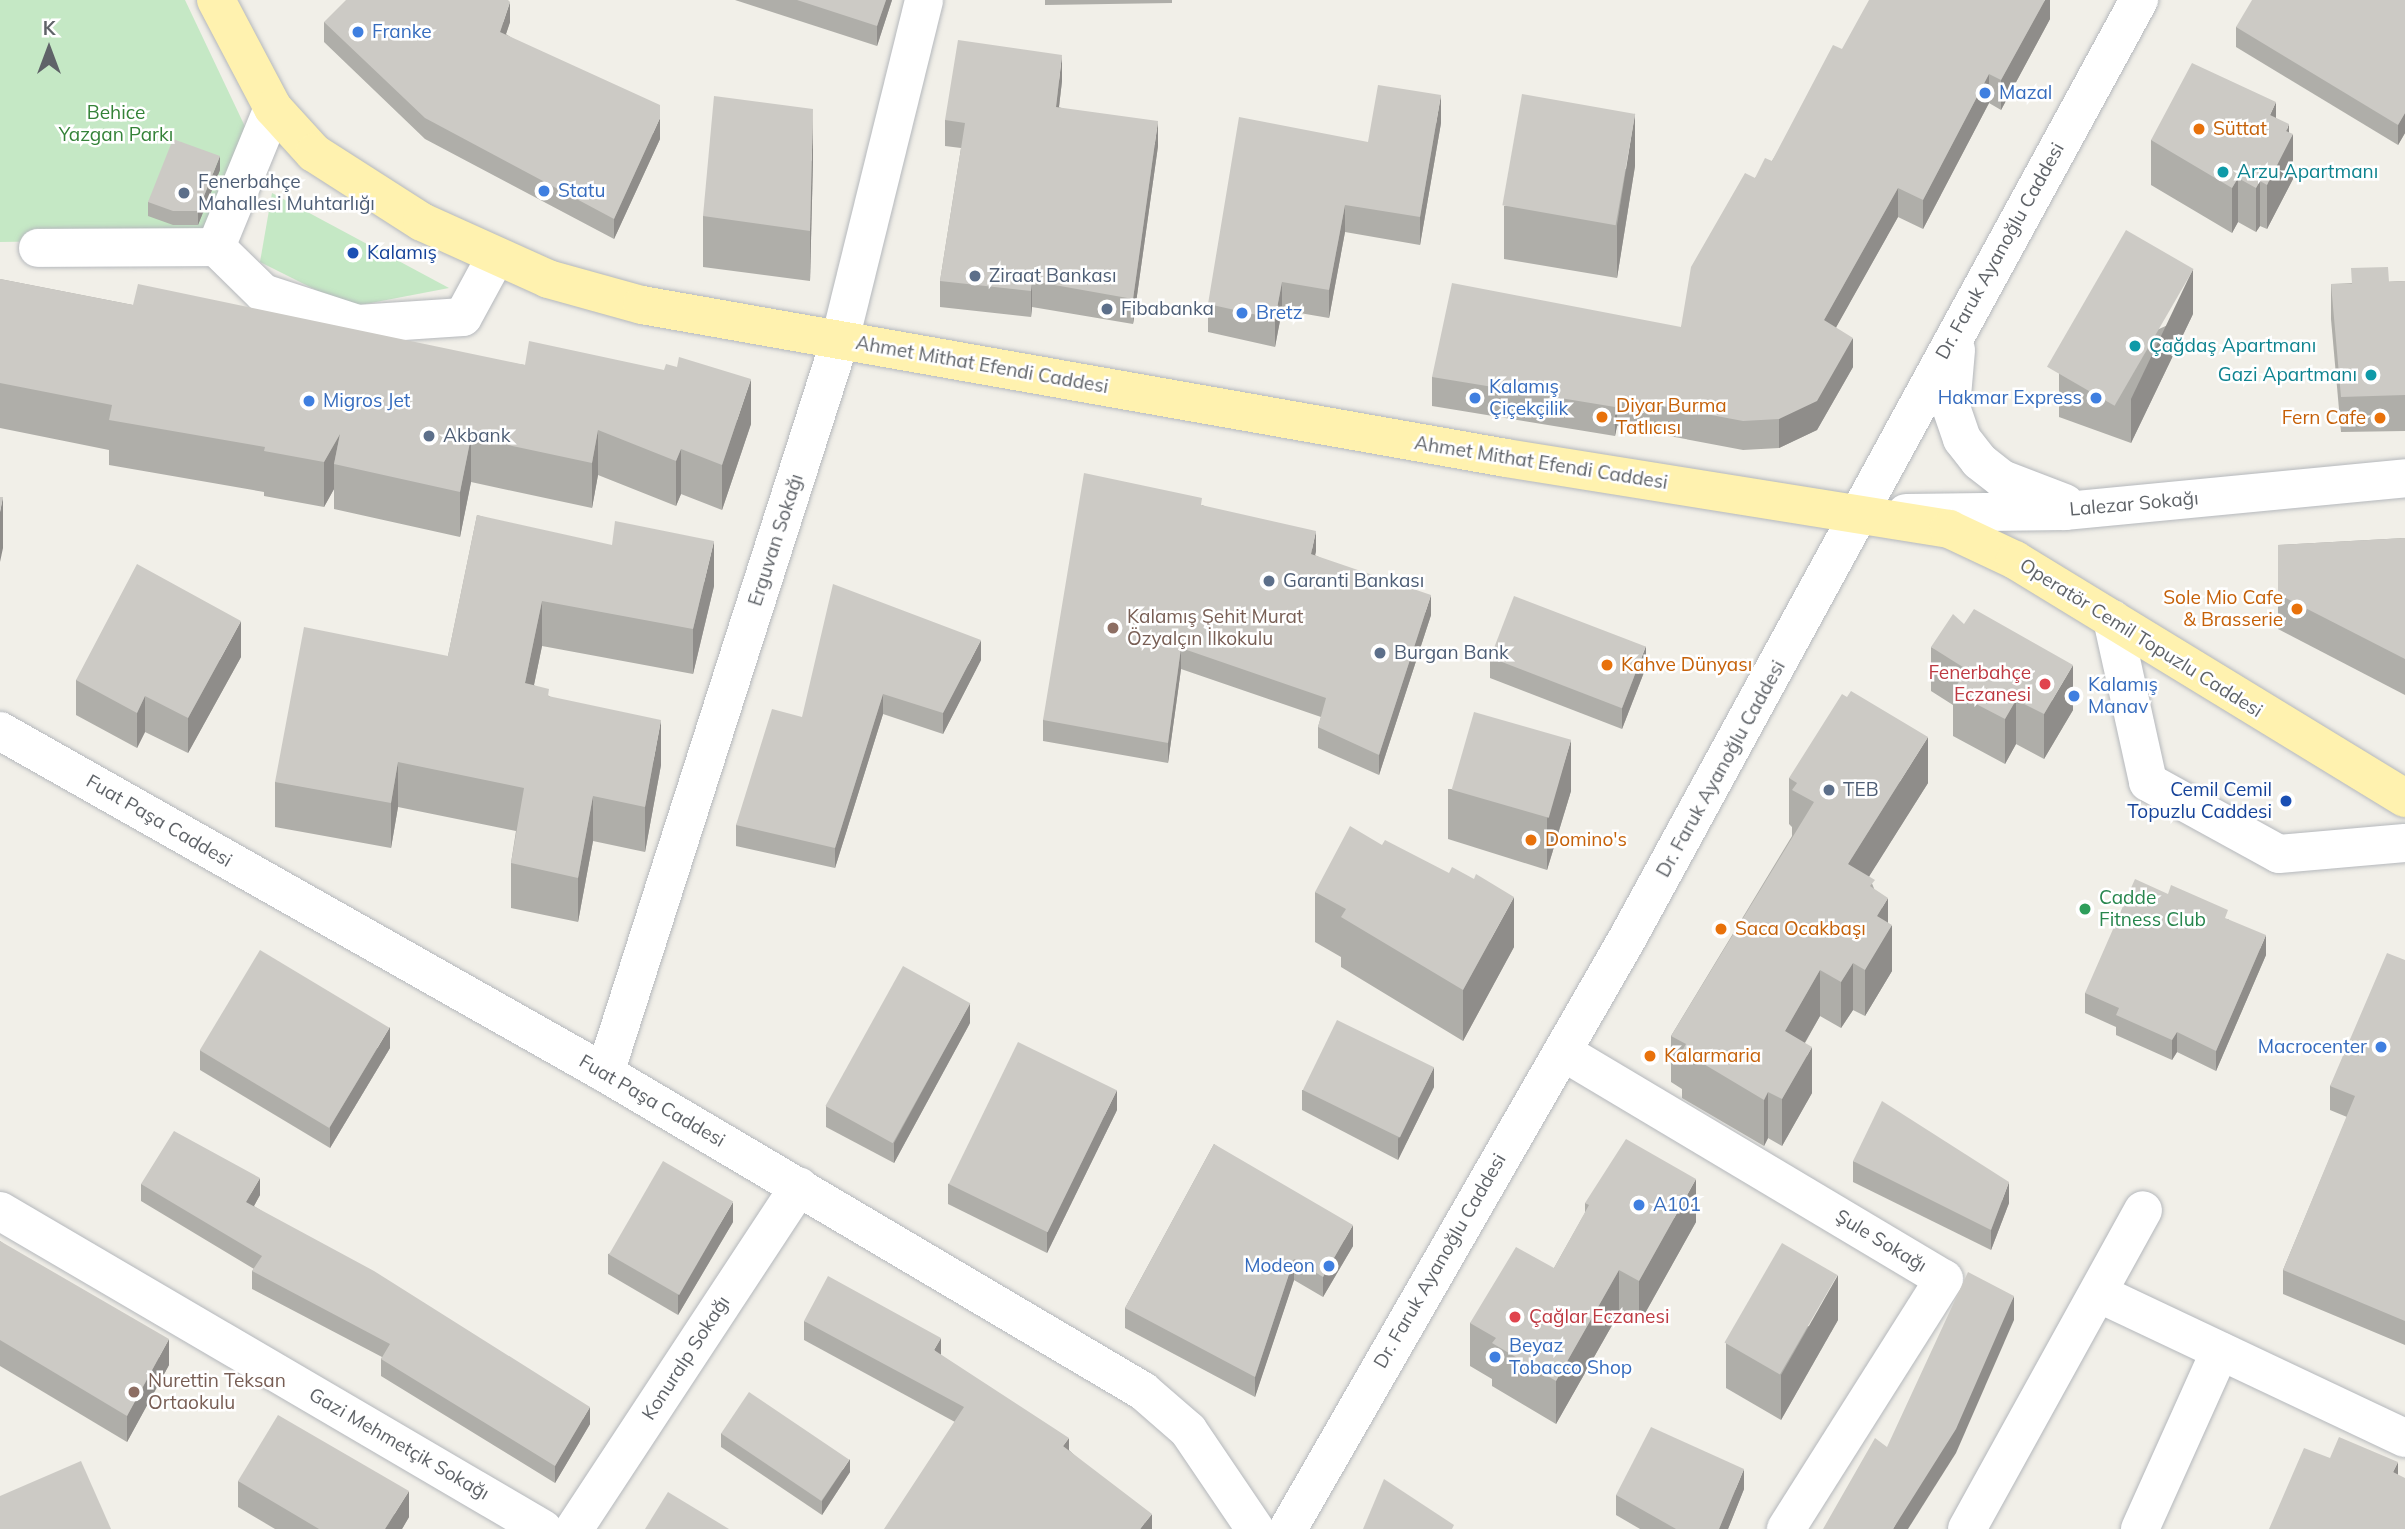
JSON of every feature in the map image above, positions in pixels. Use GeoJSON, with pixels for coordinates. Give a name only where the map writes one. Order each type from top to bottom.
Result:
{"type":"FeatureCollection","features":[{"type":"Feature","properties":{"kind":"main road","name":"Ahmet Mithat Efendi Caddesi"},"geometry":{"type":"LineString","coordinates":[[216,0],[273,107],[334,169],[422,222],[495,258],[607,297],[1506,458],[1862,514]]}},
{"type":"Feature","properties":{"kind":"main road","name":"Operatör Cemil Topuzlu Caddesi"},"geometry":{"type":"LineString","coordinates":[[1862,514],[1966,535],[2112,619],[2405,798]]}},
{"type":"Feature","properties":{"kind":"street","name":"Erguvan Sokağı"},"geometry":{"type":"LineString","coordinates":[[605,1073],[840,340],[924,0]]}},
{"type":"Feature","properties":{"kind":"street","name":"Dr. Faruk Ayanoğlu Caddesi"},"geometry":{"type":"LineString","coordinates":[[1288,1529],[1563,1052],[1862,514],[1966,312],[2139,0]]}},
{"type":"Feature","properties":{"kind":"street"},"geometry":{"type":"LineString","coordinates":[[216,247],[273,107]]}},
{"type":"Feature","properties":{"kind":"street"},"geometry":{"type":"LineString","coordinates":[[38,248],[216,247],[263,293],[358,324],[463,317],[495,258]]}},
{"type":"Feature","properties":{"kind":"street"},"geometry":{"type":"LineString","coordinates":[[1966,312],[1950,395],[1962,439],[1979,461],[2002,479],[2087,509]]}},
{"type":"Feature","properties":{"kind":"street","name":"Lalezar Sokağı"},"geometry":{"type":"LineString","coordinates":[[1862,514],[2087,509],[2405,478]]}},
{"type":"Feature","properties":{"kind":"street"},"geometry":{"type":"LineString","coordinates":[[2112,619],[2148,782],[2279,854],[2405,843]]}},
{"type":"Feature","properties":{"kind":"street","name":"Fuat Paşa Caddesi"},"geometry":{"type":"LineString","coordinates":[[0,731],[605,1073],[799,1186],[1159,1403],[1203,1448],[1255,1529]]}},
{"type":"Feature","properties":{"kind":"street","name":"Şule Sokağı"},"geometry":{"type":"LineString","coordinates":[[1563,1052],[1944,1279],[1786,1529]]}},
{"type":"Feature","properties":{"kind":"street","name":"Konuralp Sokağı"},"geometry":{"type":"LineString","coordinates":[[574,1529],[799,1186]]}},
{"type":"Feature","properties":{"kind":"street"},"geometry":{"type":"LineString","coordinates":[[1967,1529],[2100,1294],[2143,1210]]}},
{"type":"Feature","properties":{"kind":"street","name":"Gazi Mehmetçik Sokağı"},"geometry":{"type":"LineString","coordinates":[[0,1212],[543,1529]]}},
{"type":"Feature","properties":{"kind":"street"},"geometry":{"type":"LineString","coordinates":[[2100,1294],[2405,1438]]}},
{"type":"Feature","properties":{"kind":"street"},"geometry":{"type":"LineString","coordinates":[[2140,1529],[2220,1350]]}},
{"type":"Feature","properties":{"kind":"green space","name":"Behice Yazgan Parkı"},"geometry":{"type":"Polygon","coordinates":[[[0,0],[185,0],[258,154],[205,239],[0,242],[0,0]]]}},
{"type":"Feature","properties":{"kind":"green space"},"geometry":{"type":"Polygon","coordinates":[[[272,193],[449,288],[350,307],[260,262],[272,193]]]}},
{"type":"Feature","properties":{"kind":"building"},"geometry":{"type":"Polygon","coordinates":[[[346,0],[508,0],[510,2],[500,32],[660,105],[660,118],[614,219],[425,118],[324,22],[346,0]]]}},
{"type":"Feature","properties":{"kind":"building"},"geometry":{"type":"Polygon","coordinates":[[[797,0],[886,0],[877,26],[797,0]]]}},
{"type":"Feature","properties":{"kind":"building"},"geometry":{"type":"Polygon","coordinates":[[[1869,0],[2045,0],[2001,80],[1989,74],[1923,200],[1898,188],[1824,320],[1853,338],[1817,401],[1779,419],[1743,421],[1617,397],[1615,407],[1432,377],[1452,283],[1681,327],[1691,267],[1745,173],[1755,178],[1765,158],[1772,161],[1833,45],[1842,49],[1869,0]]]}},
{"type":"Feature","properties":{"kind":"building"},"geometry":{"type":"Polygon","coordinates":[[[2252,0],[2405,0],[2405,113],[2398,125],[2236,27],[2252,0]]]}},
{"type":"Feature","properties":{"kind":"building"},"geometry":{"type":"Polygon","coordinates":[[[958,40],[1062,55],[1056,107],[1158,121],[1133,299],[1032,281],[1031,291],[940,281],[965,123],[945,120],[958,40]]]}},
{"type":"Feature","properties":{"kind":"building"},"geometry":{"type":"Polygon","coordinates":[[[2192,63],[2276,102],[2270,115],[2289,124],[2286,131],[2293,134],[2267,185],[2260,181],[2256,188],[2238,178],[2232,188],[2151,140],[2192,63]]]}},
{"type":"Feature","properties":{"kind":"building"},"geometry":{"type":"Polygon","coordinates":[[[1378,85],[1441,95],[1420,217],[1345,205],[1329,290],[1282,282],[1275,319],[1208,304],[1239,117],[1368,142],[1378,85]]]}},
{"type":"Feature","properties":{"kind":"building"},"geometry":{"type":"Polygon","coordinates":[[[1522,94],[1635,114],[1616,225],[1502,205],[1522,94]]]}},
{"type":"Feature","properties":{"kind":"building"},"geometry":{"type":"Polygon","coordinates":[[[714,96],[813,109],[810,231],[703,216],[714,96]]]}},
{"type":"Feature","properties":{"kind":"building","name":"Fenerbahçe Mahallesi Muhtarlığı"},"geometry":{"type":"Polygon","coordinates":[[[173,139],[220,156],[198,211],[173,211],[148,202],[173,139]]]}},
{"type":"Feature","properties":{"kind":"building"},"geometry":{"type":"Polygon","coordinates":[[[2126,230],[2194,269],[2115,406],[2047,367],[2126,230]]]}},
{"type":"Feature","properties":{"kind":"building","name":"Gazi Apartmanı"},"geometry":{"type":"Polygon","coordinates":[[[2388,267],[2389,282],[2405,281],[2405,395],[2341,397],[2331,284],[2352,284],[2351,268],[2388,267]]]}},
{"type":"Feature","properties":{"kind":"building"},"geometry":{"type":"Polygon","coordinates":[[[0,279],[133,305],[138,284],[525,365],[529,341],[664,370],[666,364],[677,367],[679,357],[751,379],[722,465],[681,449],[676,461],[598,430],[592,463],[471,437],[460,492],[334,464],[340,434],[324,462],[264,451],[265,447],[109,420],[112,405],[0,383],[0,279]]]}},
{"type":"Feature","properties":{"kind":"building"},"geometry":{"type":"Polygon","coordinates":[[[1084,473],[1202,498],[1201,505],[1316,531],[1311,554],[1431,595],[1379,755],[1318,727],[1326,698],[1181,648],[1168,743],[1043,720],[1084,473]]]}},
{"type":"Feature","properties":{"kind":"building"},"geometry":{"type":"Polygon","coordinates":[[[477,515],[612,545],[615,521],[714,541],[693,629],[542,601],[525,683],[549,689],[548,696],[661,720],[645,807],[593,796],[578,878],[511,863],[524,788],[398,762],[391,803],[275,782],[304,627],[448,656],[477,515]]]}},
{"type":"Feature","properties":{"kind":"building"},"geometry":{"type":"Polygon","coordinates":[[[2405,538],[2405,659],[2278,594],[2278,545],[2405,538]]]}},
{"type":"Feature","properties":{"kind":"building"},"geometry":{"type":"Polygon","coordinates":[[[137,564],[241,621],[188,718],[145,696],[137,713],[76,680],[137,564]]]}},
{"type":"Feature","properties":{"kind":"building"},"geometry":{"type":"Polygon","coordinates":[[[833,584],[981,640],[943,713],[883,694],[835,848],[736,825],[772,709],[802,717],[833,584]]]}},
{"type":"Feature","properties":{"kind":"building"},"geometry":{"type":"Polygon","coordinates":[[[1514,596],[1646,647],[1622,708],[1490,658],[1514,596]]]}},
{"type":"Feature","properties":{"kind":"building"},"geometry":{"type":"Polygon","coordinates":[[[1974,609],[2073,665],[2044,714],[2016,700],[2005,719],[1953,692],[1966,669],[1931,647],[1953,614],[1964,624],[1974,609]]]}},
{"type":"Feature","properties":{"kind":"building"},"geometry":{"type":"Polygon","coordinates":[[[1851,691],[1928,737],[1848,864],[1875,880],[1870,886],[1888,898],[1877,916],[1892,925],[1865,970],[1853,963],[1841,982],[1820,970],[1785,1031],[1812,1047],[1782,1099],[1768,1092],[1764,1100],[1682,1051],[1686,1044],[1671,1036],[1814,802],[1792,790],[1797,783],[1789,778],[1842,694],[1847,697],[1851,691]]]}},
{"type":"Feature","properties":{"kind":"building"},"geometry":{"type":"Polygon","coordinates":[[[1474,712],[1571,740],[1549,818],[1452,790],[1474,712]]]}},
{"type":"Feature","properties":{"kind":"building"},"geometry":{"type":"Polygon","coordinates":[[[1350,826],[1382,845],[1385,840],[1449,873],[1452,867],[1474,879],[1476,874],[1514,897],[1463,990],[1341,917],[1346,909],[1315,892],[1350,826]]]}},
{"type":"Feature","properties":{"kind":"building"},"geometry":{"type":"Polygon","coordinates":[[[2135,879],[2168,894],[2171,885],[2228,910],[2225,918],[2266,935],[2216,1051],[2177,1032],[2172,1040],[2116,1015],[2119,1008],[2085,993],[2135,879]]]}},
{"type":"Feature","properties":{"kind":"building"},"geometry":{"type":"Polygon","coordinates":[[[260,950],[389,1028],[329,1128],[200,1050],[260,950]]]}},
{"type":"Feature","properties":{"kind":"building"},"geometry":{"type":"Polygon","coordinates":[[[2387,953],[2405,960],[2405,1321],[2283,1270],[2355,1096],[2330,1086],[2387,953]]]}},
{"type":"Feature","properties":{"kind":"building"},"geometry":{"type":"Polygon","coordinates":[[[903,966],[970,1003],[893,1143],[825,1106],[903,966]]]}},
{"type":"Feature","properties":{"kind":"building"},"geometry":{"type":"Polygon","coordinates":[[[1337,1020],[1434,1067],[1400,1137],[1303,1090],[1337,1020]]]}},
{"type":"Feature","properties":{"kind":"building"},"geometry":{"type":"Polygon","coordinates":[[[1018,1042],[1117,1090],[1048,1232],[949,1184],[1018,1042]]]}},
{"type":"Feature","properties":{"kind":"building"},"geometry":{"type":"Polygon","coordinates":[[[1882,1101],[2009,1182],[1991,1230],[1853,1161],[1882,1101]]]}},
{"type":"Feature","properties":{"kind":"building"},"geometry":{"type":"Polygon","coordinates":[[[174,1131],[260,1178],[246,1202],[374,1271],[590,1407],[555,1466],[381,1359],[390,1344],[252,1271],[262,1256],[141,1184],[174,1131]]]}},
{"type":"Feature","properties":{"kind":"building"},"geometry":{"type":"Polygon","coordinates":[[[1626,1139],[1696,1179],[1639,1281],[1619,1270],[1556,1381],[1492,1343],[1496,1338],[1470,1323],[1516,1247],[1554,1268],[1589,1205],[1585,1203],[1626,1139]]]}},
{"type":"Feature","properties":{"kind":"building"},"geometry":{"type":"Polygon","coordinates":[[[1214,1144],[1353,1225],[1323,1277],[1294,1259],[1255,1377],[1125,1308],[1214,1144]]]}},
{"type":"Feature","properties":{"kind":"building"},"geometry":{"type":"Polygon","coordinates":[[[663,1161],[733,1202],[679,1295],[609,1255],[663,1161]]]}},
{"type":"Feature","properties":{"kind":"building"},"geometry":{"type":"Polygon","coordinates":[[[0,1241],[169,1339],[127,1416],[0,1340],[0,1241]]]}},
{"type":"Feature","properties":{"kind":"building"},"geometry":{"type":"Polygon","coordinates":[[[1782,1243],[1837,1275],[1780,1375],[1724,1343],[1782,1243]]]}},
{"type":"Feature","properties":{"kind":"building"},"geometry":{"type":"Polygon","coordinates":[[[1968,1272],[2014,1296],[1956,1429],[1893,1529],[1823,1529],[1875,1438],[1887,1447],[1968,1272]]]}},
{"type":"Feature","properties":{"kind":"building"},"geometry":{"type":"Polygon","coordinates":[[[828,1276],[941,1338],[934,1350],[1069,1438],[1063,1446],[1152,1514],[1140,1529],[884,1529],[964,1407],[804,1321],[828,1276]]]}},
{"type":"Feature","properties":{"kind":"building"},"geometry":{"type":"Polygon","coordinates":[[[749,1392],[849,1460],[821,1501],[721,1433],[749,1392]]]}},
{"type":"Feature","properties":{"kind":"building"},"geometry":{"type":"Polygon","coordinates":[[[278,1415],[409,1491],[385,1529],[319,1529],[238,1481],[278,1415]]]}},
{"type":"Feature","properties":{"kind":"building"},"geometry":{"type":"Polygon","coordinates":[[[1651,1427],[1744,1469],[1719,1529],[1676,1529],[1616,1495],[1651,1427]]]}},
{"type":"Feature","properties":{"kind":"building"},"geometry":{"type":"Polygon","coordinates":[[[2339,1437],[2398,1462],[2393,1472],[2405,1478],[2405,1529],[2269,1529],[2304,1448],[2330,1458],[2339,1437]]]}},
{"type":"Feature","properties":{"kind":"building"},"geometry":{"type":"Polygon","coordinates":[[[81,1461],[111,1529],[0,1529],[0,1496],[81,1461]]]}},
{"type":"Feature","properties":{"kind":"building"},"geometry":{"type":"Polygon","coordinates":[[[1384,1479],[1454,1525],[1452,1529],[1363,1529],[1384,1479]]]}},
{"type":"Feature","properties":{"kind":"building"},"geometry":{"type":"Polygon","coordinates":[[[668,1492],[729,1529],[645,1529],[668,1492]]]}},
{"type":"Feature","properties":{"kind":"place","name":"Franke"},"geometry":{"type":"Point","coordinates":[358,32]}},
{"type":"Feature","properties":{"kind":"place","name":"Mazal"},"geometry":{"type":"Point","coordinates":[1985,93]}},
{"type":"Feature","properties":{"kind":"place","name":"Süttat"},"geometry":{"type":"Point","coordinates":[2199,129]}},
{"type":"Feature","properties":{"kind":"place","name":"Arzu Apartmanı"},"geometry":{"type":"Point","coordinates":[2223,172]}},
{"type":"Feature","properties":{"kind":"place","name":"Statu"},"geometry":{"type":"Point","coordinates":[544,191]}},
{"type":"Feature","properties":{"kind":"place","name":"Fenerbahçe Mahallesi Muhtarlığı"},"geometry":{"type":"Point","coordinates":[184,193]}},
{"type":"Feature","properties":{"kind":"place","name":"Kalamış"},"geometry":{"type":"Point","coordinates":[353,253]}},
{"type":"Feature","properties":{"kind":"place","name":"Ziraat Bankası"},"geometry":{"type":"Point","coordinates":[975,276]}},
{"type":"Feature","properties":{"kind":"place","name":"Fibabanka"},"geometry":{"type":"Point","coordinates":[1107,309]}},
{"type":"Feature","properties":{"kind":"place","name":"Bretz"},"geometry":{"type":"Point","coordinates":[1242,313]}},
{"type":"Feature","properties":{"kind":"place","name":"Çağdaş Apartmanı"},"geometry":{"type":"Point","coordinates":[2135,346]}},
{"type":"Feature","properties":{"kind":"place","name":"Gazi Apartmanı"},"geometry":{"type":"Point","coordinates":[2371,375]}},
{"type":"Feature","properties":{"kind":"place","name":"Kalamış Çiçekçilik"},"geometry":{"type":"Point","coordinates":[1475,398]}},
{"type":"Feature","properties":{"kind":"place","name":"Hakmar Express"},"geometry":{"type":"Point","coordinates":[2096,398]}},
{"type":"Feature","properties":{"kind":"place","name":"Migros Jet"},"geometry":{"type":"Point","coordinates":[309,401]}},
{"type":"Feature","properties":{"kind":"place","name":"Diyar Burma Tatlıcısı"},"geometry":{"type":"Point","coordinates":[1602,417]}},
{"type":"Feature","properties":{"kind":"place","name":"Fern Cafe"},"geometry":{"type":"Point","coordinates":[2380,418]}},
{"type":"Feature","properties":{"kind":"place","name":"Akbank"},"geometry":{"type":"Point","coordinates":[429,436]}},
{"type":"Feature","properties":{"kind":"place","name":"Garanti Bankası"},"geometry":{"type":"Point","coordinates":[1269,581]}},
{"type":"Feature","properties":{"kind":"place","name":"Sole Mio Cafe & Brasserie"},"geometry":{"type":"Point","coordinates":[2297,609]}},
{"type":"Feature","properties":{"kind":"place","name":"Kalamış Şehit Murat Özyalçın İlkokulu"},"geometry":{"type":"Point","coordinates":[1113,628]}},
{"type":"Feature","properties":{"kind":"place","name":"Burgan Bank"},"geometry":{"type":"Point","coordinates":[1380,653]}},
{"type":"Feature","properties":{"kind":"place","name":"Kahve Dünyası"},"geometry":{"type":"Point","coordinates":[1607,665]}},
{"type":"Feature","properties":{"kind":"place","name":"Fenerbahçe Eczanesi"},"geometry":{"type":"Point","coordinates":[2045,684]}},
{"type":"Feature","properties":{"kind":"place","name":"Kalamış Manav"},"geometry":{"type":"Point","coordinates":[2074,696]}},
{"type":"Feature","properties":{"kind":"place","name":"TEB"},"geometry":{"type":"Point","coordinates":[1829,790]}},
{"type":"Feature","properties":{"kind":"place","name":"Cemil Cemil Topuzlu Caddesi"},"geometry":{"type":"Point","coordinates":[2286,801]}},
{"type":"Feature","properties":{"kind":"place","name":"Domino's"},"geometry":{"type":"Point","coordinates":[1531,840]}},
{"type":"Feature","properties":{"kind":"place","name":"Cadde Fitness Club"},"geometry":{"type":"Point","coordinates":[2085,909]}},
{"type":"Feature","properties":{"kind":"place","name":"Saca Ocakbaşı"},"geometry":{"type":"Point","coordinates":[1721,929]}},
{"type":"Feature","properties":{"kind":"place","name":"Macrocenter"},"geometry":{"type":"Point","coordinates":[2381,1047]}},
{"type":"Feature","properties":{"kind":"place","name":"Kalarmaria"},"geometry":{"type":"Point","coordinates":[1650,1056]}},
{"type":"Feature","properties":{"kind":"place","name":"A101"},"geometry":{"type":"Point","coordinates":[1639,1205]}},
{"type":"Feature","properties":{"kind":"place","name":"Modeon"},"geometry":{"type":"Point","coordinates":[1329,1266]}},
{"type":"Feature","properties":{"kind":"place","name":"Çağlar Eczanesi"},"geometry":{"type":"Point","coordinates":[1515,1317]}},
{"type":"Feature","properties":{"kind":"place","name":"Beyaz Tobacco Shop"},"geometry":{"type":"Point","coordinates":[1495,1357]}},
{"type":"Feature","properties":{"kind":"place","name":"Nurettin Teksan Ortaokulu"},"geometry":{"type":"Point","coordinates":[134,1392]}}]}
